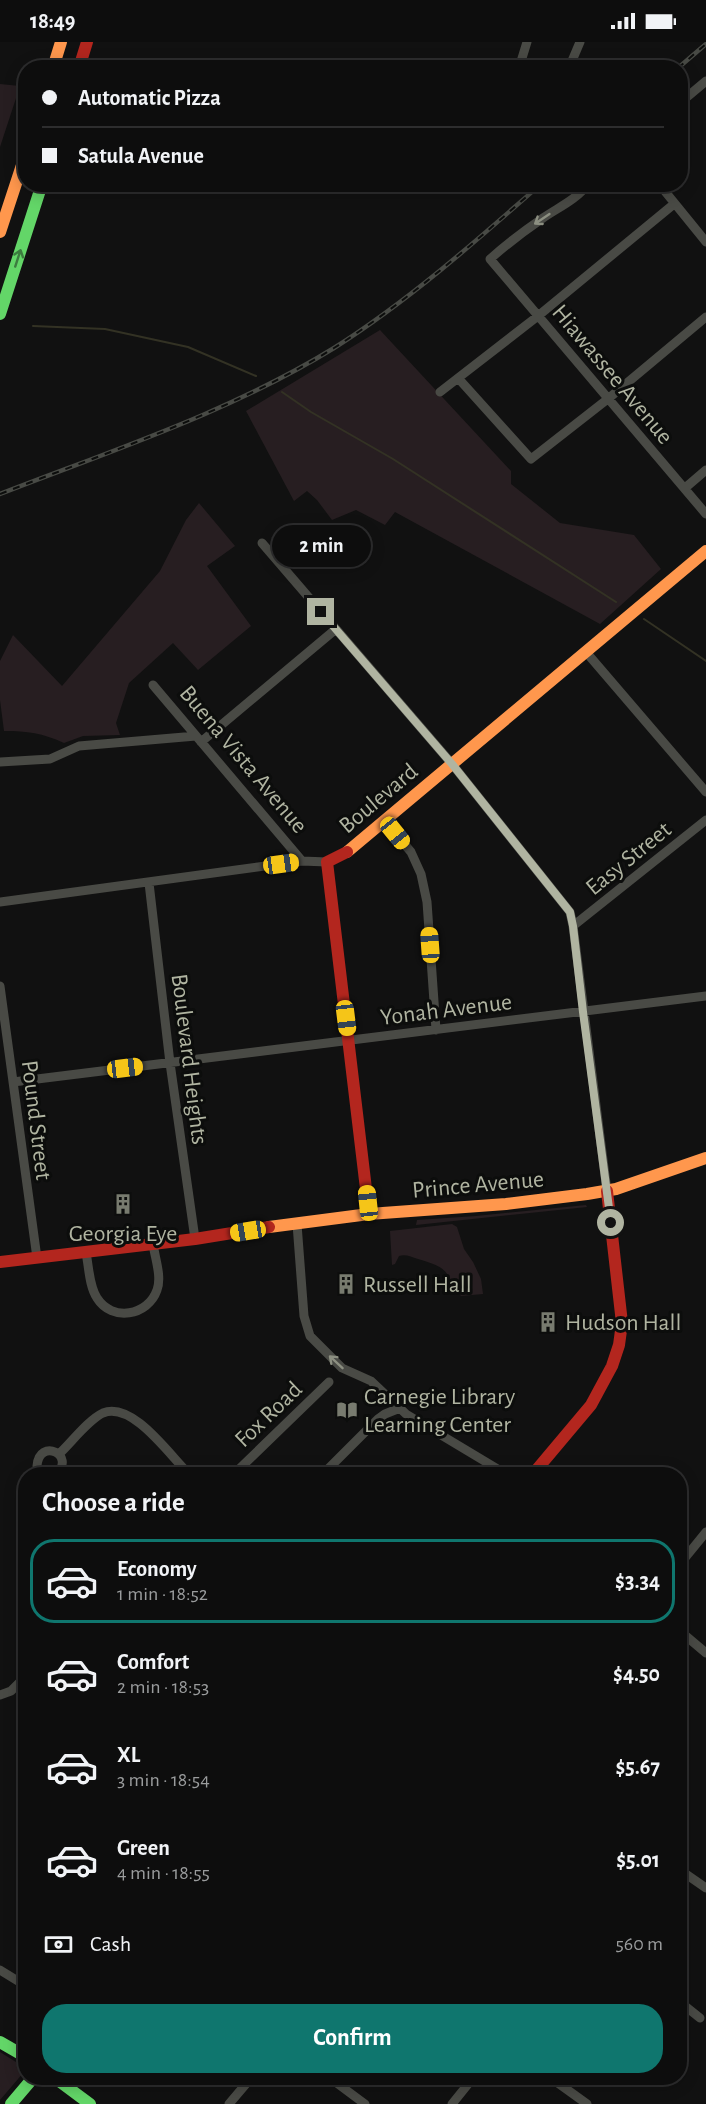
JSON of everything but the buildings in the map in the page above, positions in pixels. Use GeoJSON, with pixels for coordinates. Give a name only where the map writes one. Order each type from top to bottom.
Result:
{"type":"FeatureCollection","features":[{"type":"Feature","properties":{"kind":"main road"},"geometry":{"type":"LineString","coordinates":[[55,60],[61,42]]}},
{"type":"Feature","properties":{"kind":"main road"},"geometry":{"type":"LineString","coordinates":[[81,60],[87,42]]}},
{"type":"Feature","properties":{"kind":"main road"},"geometry":{"type":"LineString","coordinates":[[0,232],[18,177]]}},
{"type":"Feature","properties":{"kind":"main road"},"geometry":{"type":"LineString","coordinates":[[0,314],[39,192]]}},
{"type":"Feature","properties":{"kind":"main road","name":"Boulevard"},"geometry":{"type":"LineString","coordinates":[[327,862],[342,856],[385,821],[706,551]]}},
{"type":"Feature","properties":{"kind":"main road"},"geometry":{"type":"LineString","coordinates":[[327,862],[369,1214]]}},
{"type":"Feature","properties":{"kind":"main road","name":"Prince Avenue"},"geometry":{"type":"LineString","coordinates":[[0,1262],[195,1239],[369,1214],[506,1204],[608,1191],[706,1158]]}},
{"type":"Feature","properties":{"kind":"main road"},"geometry":{"type":"LineString","coordinates":[[539,1467],[602,1390],[616,1361],[622,1337],[622,1323],[608,1191]]}},
{"type":"Feature","properties":{"kind":"main road"},"geometry":{"type":"LineString","coordinates":[[0,2042],[18,2052]]}},
{"type":"Feature","properties":{"kind":"main road"},"geometry":{"type":"LineString","coordinates":[[11,2104],[27,2085]]}},
{"type":"Feature","properties":{"kind":"main road"},"geometry":{"type":"LineString","coordinates":[[64,2085],[90,2104]]}},
{"type":"Feature","properties":{"kind":"street"},"geometry":{"type":"LineString","coordinates":[[521,60],[526,42]]}},
{"type":"Feature","properties":{"kind":"street"},"geometry":{"type":"LineString","coordinates":[[572,60],[580,42]]}},
{"type":"Feature","properties":{"kind":"street"},"geometry":{"type":"LineString","coordinates":[[688,96],[706,81]]}},
{"type":"Feature","properties":{"kind":"street","name":"Hiawassee Avenue"},"geometry":{"type":"LineString","coordinates":[[582,192],[578,197],[521,233],[490,259],[706,514]]}},
{"type":"Feature","properties":{"kind":"street"},"geometry":{"type":"LineString","coordinates":[[664,192],[706,242]]}},
{"type":"Feature","properties":{"kind":"street"},"geometry":{"type":"LineString","coordinates":[[441,392],[674,204]]}},
{"type":"Feature","properties":{"kind":"street"},"geometry":{"type":"LineString","coordinates":[[458,378],[531,459],[706,317]]}},
{"type":"Feature","properties":{"kind":"street"},"geometry":{"type":"LineString","coordinates":[[685,488],[706,470]]}},
{"type":"Feature","properties":{"kind":"street"},"geometry":{"type":"LineString","coordinates":[[262,543],[452,764],[570,912],[608,1191]]}},
{"type":"Feature","properties":{"kind":"street"},"geometry":{"type":"LineString","coordinates":[[0,762],[50,759],[79,746],[199,739],[336,629]]}},
{"type":"Feature","properties":{"kind":"street"},"geometry":{"type":"LineString","coordinates":[[586,652],[706,792]]}},
{"type":"Feature","properties":{"kind":"street","name":"Buena Vista Avenue"},"geometry":{"type":"LineString","coordinates":[[153,685],[302,861]]}},
{"type":"Feature","properties":{"kind":"street","name":"Easy Street"},"geometry":{"type":"LineString","coordinates":[[573,926],[706,820]]}},
{"type":"Feature","properties":{"kind":"street"},"geometry":{"type":"LineString","coordinates":[[385,821],[411,852],[421,874],[427,902],[436,1030]]}},
{"type":"Feature","properties":{"kind":"street","name":"Boulevard"},"geometry":{"type":"LineString","coordinates":[[0,902],[302,861],[327,862]]}},
{"type":"Feature","properties":{"kind":"street","name":"Boulevard Heights"},"geometry":{"type":"LineString","coordinates":[[148,883],[195,1239]]}},
{"type":"Feature","properties":{"kind":"street","name":"Pound Street"},"geometry":{"type":"LineString","coordinates":[[0,986],[37,1258]]}},
{"type":"Feature","properties":{"kind":"street","name":"Yonah Avenue"},"geometry":{"type":"LineString","coordinates":[[13,1082],[706,996]]}},
{"type":"Feature","properties":{"kind":"street"},"geometry":{"type":"LineString","coordinates":[[297,1224],[304,1316],[307,1330],[314,1340],[346,1370],[371,1381],[406,1414],[494,1467]]}},
{"type":"Feature","properties":{"kind":"street"},"geometry":{"type":"LineString","coordinates":[[86,1252],[92,1286],[98,1300],[111,1310],[129,1313],[146,1306],[157,1292],[159,1282],[153,1244]]}},
{"type":"Feature","properties":{"kind":"street","name":"Fox Road"},"geometry":{"type":"LineString","coordinates":[[241,1467],[329,1382]]}},
{"type":"Feature","properties":{"kind":"street"},"geometry":{"type":"LineString","coordinates":[[330,1467],[378,1419],[400,1408]]}},
{"type":"Feature","properties":{"kind":"street"},"geometry":{"type":"LineString","coordinates":[[59,1454],[103,1413],[122,1412],[128,1414],[180,1467]]}},
{"type":"Feature","properties":{"kind":"street"},"geometry":{"type":"LineString","coordinates":[[38,1467],[40,1454],[48,1451],[59,1454]]}},
{"type":"Feature","properties":{"kind":"street"},"geometry":{"type":"LineString","coordinates":[[59,1454],[61,1467]]}},
{"type":"Feature","properties":{"kind":"street"},"geometry":{"type":"LineString","coordinates":[[687,1555],[706,1532]]}},
{"type":"Feature","properties":{"kind":"street"},"geometry":{"type":"LineString","coordinates":[[687,1637],[706,1653]]}},
{"type":"Feature","properties":{"kind":"street"},"geometry":{"type":"LineString","coordinates":[[0,1695],[11,1691],[18,1684]]}},
{"type":"Feature","properties":{"kind":"street"},"geometry":{"type":"LineString","coordinates":[[687,1875],[706,1887]]}},
{"type":"Feature","properties":{"kind":"street"},"geometry":{"type":"LineString","coordinates":[[0,1970],[18,1981]]}},
{"type":"Feature","properties":{"kind":"street"},"geometry":{"type":"LineString","coordinates":[[687,2008],[700,2018]]}},
{"type":"Feature","properties":{"kind":"street"},"geometry":{"type":"LineString","coordinates":[[229,2104],[245,2085]]}},
{"type":"Feature","properties":{"kind":"street"},"geometry":{"type":"LineString","coordinates":[[339,2085],[365,2104]]}},
{"type":"Feature","properties":{"kind":"street"},"geometry":{"type":"LineString","coordinates":[[452,2104],[467,2085]]}},
{"type":"Feature","properties":{"kind":"street"},"geometry":{"type":"LineString","coordinates":[[561,2085],[587,2104]]}},
{"type":"Feature","properties":{"kind":"shaded area"},"geometry":{"type":"Polygon","coordinates":[[[0,84],[18,86],[18,92],[0,147],[0,84]]]}},
{"type":"Feature","properties":{"kind":"shaded area"},"geometry":{"type":"Polygon","coordinates":[[[380,330],[511,471],[511,484],[560,523],[634,535],[661,569],[600,624],[395,512],[385,525],[356,510],[332,520],[307,491],[294,501],[246,411],[380,330]]]}},
{"type":"Feature","properties":{"kind":"shaded area"},"geometry":{"type":"Polygon","coordinates":[[[199,503],[235,546],[207,566],[251,626],[198,670],[173,643],[129,683],[116,723],[120,735],[83,736],[64,743],[35,733],[4,731],[0,700],[0,661],[13,635],[62,686],[160,571],[186,520],[199,503]]]}},
{"type":"Feature","properties":{"kind":"shaded area"},"geometry":{"type":"Polygon","coordinates":[[[586,1205],[587,1207],[416,1225],[417,1220],[586,1205]]]}},
{"type":"Feature","properties":{"kind":"shaded area"},"geometry":{"type":"Polygon","coordinates":[[[452,1224],[457,1227],[464,1249],[481,1279],[483,1294],[461,1296],[445,1272],[429,1262],[404,1255],[399,1256],[392,1265],[390,1231],[452,1224]]]}},
{"type":"Feature","properties":{"kind":"shaded area"},"geometry":{"type":"Polygon","coordinates":[[[0,2052],[18,2063],[18,2079],[0,2100],[0,2052]]]}},
{"type":"Feature","properties":{"kind":"waterway"},"geometry":{"type":"LineString","coordinates":[[33,326],[105,329],[188,347],[256,376]]}},
{"type":"Feature","properties":{"kind":"waterway"},"geometry":{"type":"LineString","coordinates":[[282,392],[311,412],[393,459],[616,602]]}},
{"type":"Feature","properties":{"kind":"waterway"},"geometry":{"type":"LineString","coordinates":[[644,619],[706,661]]}},
{"type":"Feature","properties":{"kind":"railway"},"geometry":{"type":"LineString","coordinates":[[687,60],[706,44]]}},
{"type":"Feature","properties":{"kind":"railway"},"geometry":{"type":"LineString","coordinates":[[0,494],[212,411],[294,371],[334,348],[415,291],[532,192]]}},
{"type":"Feature","properties":{"kind":"traffic: fast"},"geometry":{"type":"LineString","coordinates":[[0,314],[39,192]]}},
{"type":"Feature","properties":{"kind":"traffic: fast"},"geometry":{"type":"LineString","coordinates":[[0,2042],[18,2052]]}},
{"type":"Feature","properties":{"kind":"traffic: fast"},"geometry":{"type":"LineString","coordinates":[[11,2104],[27,2085]]}},
{"type":"Feature","properties":{"kind":"traffic: fast"},"geometry":{"type":"LineString","coordinates":[[64,2085],[90,2104]]}},
{"type":"Feature","properties":{"kind":"traffic: slow"},"geometry":{"type":"LineString","coordinates":[[55,60],[61,42]]}},
{"type":"Feature","properties":{"kind":"traffic: slow"},"geometry":{"type":"LineString","coordinates":[[0,232],[18,177]]}},
{"type":"Feature","properties":{"kind":"traffic: slow"},"geometry":{"type":"LineString","coordinates":[[347,852],[706,551]]}},
{"type":"Feature","properties":{"kind":"traffic: slow"},"geometry":{"type":"LineString","coordinates":[[269,1227],[369,1214],[506,1204],[587,1194],[616,1189],[706,1158]]}},
{"type":"Feature","properties":{"kind":"traffic: jam"},"geometry":{"type":"LineString","coordinates":[[81,60],[87,42]]}},
{"type":"Feature","properties":{"kind":"traffic: jam"},"geometry":{"type":"LineString","coordinates":[[347,852],[327,862],[369,1214]]}},
{"type":"Feature","properties":{"kind":"traffic: jam"},"geometry":{"type":"LineString","coordinates":[[539,1467],[591,1405],[612,1366],[619,1345],[622,1323],[607,1191]]}},
{"type":"Feature","properties":{"kind":"traffic: jam"},"geometry":{"type":"LineString","coordinates":[[0,1262],[195,1239],[269,1227]]}},
{"type":"Feature","properties":{"kind":"place","name":"Georgia Eye"},"geometry":{"type":"Point","coordinates":[123,1204]}},
{"type":"Feature","properties":{"kind":"place","name":"Russell Hall"},"geometry":{"type":"Point","coordinates":[346,1284]}},
{"type":"Feature","properties":{"kind":"place","name":"Hudson Hall"},"geometry":{"type":"Point","coordinates":[548,1322]}},
{"type":"Feature","properties":{"kind":"place","name":"Carnegie Library Learning Center"},"geometry":{"type":"Point","coordinates":[347,1410]}},
{"type":"Feature","properties":{"kind":"route"},"geometry":{"type":"LineString","coordinates":[[321,612],[452,764],[570,912],[611,1223]]}}]}
